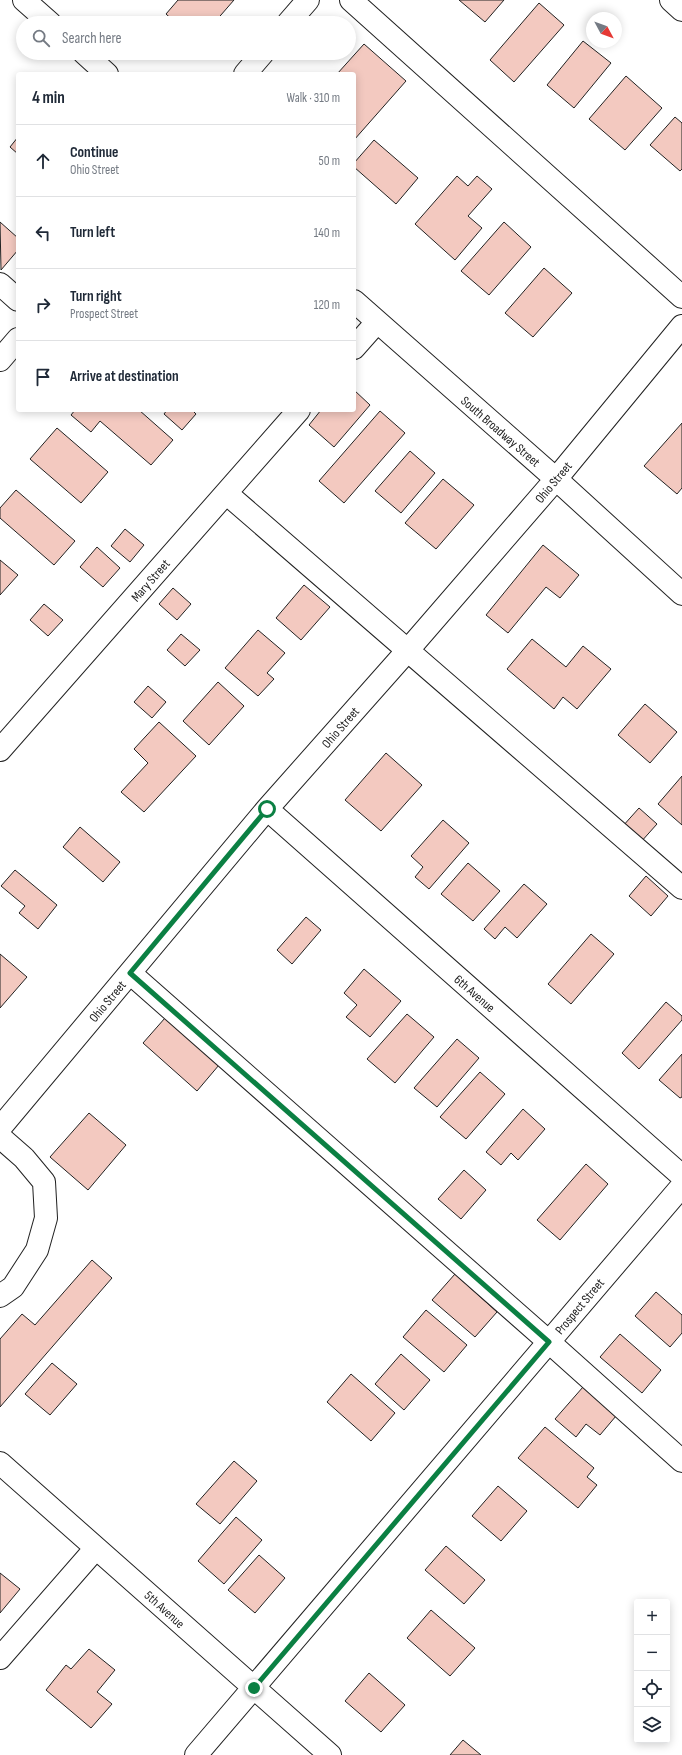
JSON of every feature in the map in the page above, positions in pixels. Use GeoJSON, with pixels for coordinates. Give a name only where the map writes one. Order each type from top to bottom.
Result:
{"type":"FeatureCollection","features":[{"type":"Feature","properties":{"kind":"street"},"geometry":{"type":"LineString","coordinates":[[24,0],[42,16]]}},
{"type":"Feature","properties":{"kind":"street"},"geometry":{"type":"LineString","coordinates":[[294,16],[308,0]]}},
{"type":"Feature","properties":{"kind":"street"},"geometry":{"type":"LineString","coordinates":[[351,0],[682,297]]}},
{"type":"Feature","properties":{"kind":"street"},"geometry":{"type":"LineString","coordinates":[[671,0],[682,10]]}},
{"type":"Feature","properties":{"kind":"street"},"geometry":{"type":"LineString","coordinates":[[92,60],[105,72]]}},
{"type":"Feature","properties":{"kind":"street"},"geometry":{"type":"LineString","coordinates":[[247,72],[257,60]]}},
{"type":"Feature","properties":{"kind":"street"},"geometry":{"type":"LineString","coordinates":[[0,284],[16,298]]}},
{"type":"Feature","properties":{"kind":"street","name":"South Broadway Street"},"geometry":{"type":"LineString","coordinates":[[356,303],[556,479],[682,594]]}},
{"type":"Feature","properties":{"kind":"street"},"geometry":{"type":"LineString","coordinates":[[356,346],[377,322]]}},
{"type":"Feature","properties":{"kind":"street","name":"Ohio Street"},"geometry":{"type":"LineString","coordinates":[[0,1128],[267,809],[408,650],[556,479],[682,326]]}},
{"type":"Feature","properties":{"kind":"street"},"geometry":{"type":"LineString","coordinates":[[0,360],[16,341]]}},
{"type":"Feature","properties":{"kind":"street","name":"Mary Street"},"geometry":{"type":"LineString","coordinates":[[0,750],[297,412]]}},
{"type":"Feature","properties":{"kind":"street"},"geometry":{"type":"LineString","coordinates":[[226,493],[682,888]]}},
{"type":"Feature","properties":{"kind":"street","name":"6th Avenue"},"geometry":{"type":"LineString","coordinates":[[267,809],[682,1176]]}},
{"type":"Feature","properties":{"kind":"street"},"geometry":{"type":"LineString","coordinates":[[130,973],[682,1461]]}},
{"type":"Feature","properties":{"kind":"street"},"geometry":{"type":"LineString","coordinates":[[0,1137],[24,1158],[44,1182],[46,1218],[37,1250],[13,1286],[0,1296]]}},
{"type":"Feature","properties":{"kind":"street","name":"Prospect Street"},"geometry":{"type":"LineString","coordinates":[[196,1755],[682,1186]]}},
{"type":"Feature","properties":{"kind":"street","name":"5th Avenue"},"geometry":{"type":"LineString","coordinates":[[0,1463],[330,1755]]}},
{"type":"Feature","properties":{"kind":"street"},"geometry":{"type":"LineString","coordinates":[[0,1658],[96,1548]]}},
{"type":"Feature","properties":{"kind":"building"},"geometry":{"type":"Polygon","coordinates":[[[178,0],[234,0],[220,16],[168,16],[166,14],[178,0]]]}},
{"type":"Feature","properties":{"kind":"building"},"geometry":{"type":"Polygon","coordinates":[[[459,0],[504,0],[485,22],[459,0]]]}},
{"type":"Feature","properties":{"kind":"building"},"geometry":{"type":"Polygon","coordinates":[[[539,3],[564,25],[514,82],[490,60],[539,3]]]}},
{"type":"Feature","properties":{"kind":"building"},"geometry":{"type":"Polygon","coordinates":[[[583,41],[586,43],[586,48],[592,48],[611,63],[574,108],[547,85],[583,41]]]}},
{"type":"Feature","properties":{"kind":"building"},"geometry":{"type":"Polygon","coordinates":[[[364,44],[406,81],[356,138],[356,72],[339,72],[350,60],[356,60],[356,53],[364,44]]]}},
{"type":"Feature","properties":{"kind":"building"},"geometry":{"type":"Polygon","coordinates":[[[626,76],[662,108],[625,150],[589,119],[626,76]]]}},
{"type":"Feature","properties":{"kind":"building"},"geometry":{"type":"Polygon","coordinates":[[[675,117],[682,123],[682,169],[680,171],[650,145],[675,117]]]}},
{"type":"Feature","properties":{"kind":"building"},"geometry":{"type":"Polygon","coordinates":[[[16,140],[16,152],[10,147],[16,140]]]}},
{"type":"Feature","properties":{"kind":"building"},"geometry":{"type":"Polygon","coordinates":[[[374,140],[418,178],[396,204],[356,169],[356,161],[374,140]]]}},
{"type":"Feature","properties":{"kind":"building"},"geometry":{"type":"Polygon","coordinates":[[[457,176],[468,186],[477,176],[492,189],[468,216],[482,228],[455,260],[415,224],[457,176]]]}},
{"type":"Feature","properties":{"kind":"building"},"geometry":{"type":"Polygon","coordinates":[[[0,222],[16,236],[16,252],[1,270],[0,222]]]}},
{"type":"Feature","properties":{"kind":"building"},"geometry":{"type":"Polygon","coordinates":[[[504,222],[531,247],[489,295],[461,271],[504,222]]]}},
{"type":"Feature","properties":{"kind":"building"},"geometry":{"type":"Polygon","coordinates":[[[544,268],[572,293],[533,337],[505,313],[544,268]]]}},
{"type":"Feature","properties":{"kind":"building"},"geometry":{"type":"Polygon","coordinates":[[[356,392],[370,405],[334,447],[309,425],[319,412],[356,412],[356,392]]]}},
{"type":"Feature","properties":{"kind":"building"},"geometry":{"type":"Polygon","coordinates":[[[380,411],[405,433],[344,503],[319,481],[380,411]]]}},
{"type":"Feature","properties":{"kind":"building"},"geometry":{"type":"Polygon","coordinates":[[[73,412],[141,412],[173,440],[151,465],[100,421],[91,432],[71,415],[73,412]]]}},
{"type":"Feature","properties":{"kind":"building"},"geometry":{"type":"Polygon","coordinates":[[[166,412],[194,412],[196,414],[182,430],[164,414],[166,412]]]}},
{"type":"Feature","properties":{"kind":"building"},"geometry":{"type":"Polygon","coordinates":[[[682,423],[682,488],[677,494],[644,466],[682,423]]]}},
{"type":"Feature","properties":{"kind":"building"},"geometry":{"type":"Polygon","coordinates":[[[57,428],[108,472],[81,503],[30,459],[57,428]]]}},
{"type":"Feature","properties":{"kind":"building"},"geometry":{"type":"Polygon","coordinates":[[[410,451],[435,473],[401,513],[375,491],[410,451]]]}},
{"type":"Feature","properties":{"kind":"building"},"geometry":{"type":"Polygon","coordinates":[[[443,479],[474,505],[436,549],[405,523],[443,479]]]}},
{"type":"Feature","properties":{"kind":"building"},"geometry":{"type":"Polygon","coordinates":[[[16,490],[75,541],[54,565],[0,518],[0,508],[16,490]]]}},
{"type":"Feature","properties":{"kind":"building"},"geometry":{"type":"Polygon","coordinates":[[[125,529],[144,545],[130,562],[111,546],[125,529]]]}},
{"type":"Feature","properties":{"kind":"building"},"geometry":{"type":"Polygon","coordinates":[[[543,545],[579,575],[560,598],[546,587],[508,633],[486,615],[543,545]]]}},
{"type":"Feature","properties":{"kind":"building"},"geometry":{"type":"Polygon","coordinates":[[[97,547],[120,568],[103,587],[80,567],[97,547]]]}},
{"type":"Feature","properties":{"kind":"building"},"geometry":{"type":"Polygon","coordinates":[[[0,560],[18,575],[0,595],[0,560]]]}},
{"type":"Feature","properties":{"kind":"building"},"geometry":{"type":"Polygon","coordinates":[[[304,585],[330,607],[301,640],[276,618],[304,585]]]}},
{"type":"Feature","properties":{"kind":"building"},"geometry":{"type":"Polygon","coordinates":[[[173,588],[191,604],[177,620],[159,604],[173,588]]]}},
{"type":"Feature","properties":{"kind":"building"},"geometry":{"type":"Polygon","coordinates":[[[44,604],[63,620],[48,636],[30,620],[44,604]]]}},
{"type":"Feature","properties":{"kind":"building"},"geometry":{"type":"Polygon","coordinates":[[[258,630],[285,653],[267,673],[274,679],[258,696],[225,668],[258,630]]]}},
{"type":"Feature","properties":{"kind":"building"},"geometry":{"type":"Polygon","coordinates":[[[181,634],[200,650],[185,666],[167,650],[181,634]]]}},
{"type":"Feature","properties":{"kind":"building"},"geometry":{"type":"Polygon","coordinates":[[[532,639],[566,667],[583,646],[611,669],[577,709],[563,697],[554,709],[507,669],[532,639]]]}},
{"type":"Feature","properties":{"kind":"building"},"geometry":{"type":"Polygon","coordinates":[[[218,682],[244,706],[209,745],[183,721],[218,682]]]}},
{"type":"Feature","properties":{"kind":"building"},"geometry":{"type":"Polygon","coordinates":[[[148,686],[166,702],[152,718],[134,702],[148,686]]]}},
{"type":"Feature","properties":{"kind":"building"},"geometry":{"type":"Polygon","coordinates":[[[645,704],[677,732],[650,763],[618,735],[645,704]]]}},
{"type":"Feature","properties":{"kind":"building"},"geometry":{"type":"Polygon","coordinates":[[[159,722],[196,756],[144,812],[121,792],[148,763],[134,749],[159,722]]]}},
{"type":"Feature","properties":{"kind":"building"},"geometry":{"type":"Polygon","coordinates":[[[386,753],[422,785],[381,831],[345,800],[386,753]]]}},
{"type":"Feature","properties":{"kind":"building"},"geometry":{"type":"Polygon","coordinates":[[[682,776],[682,825],[658,804],[682,776]]]}},
{"type":"Feature","properties":{"kind":"building"},"geometry":{"type":"Polygon","coordinates":[[[639,808],[657,824],[640,843],[622,827],[639,808]]]}},
{"type":"Feature","properties":{"kind":"building"},"geometry":{"type":"Polygon","coordinates":[[[443,820],[469,843],[429,889],[415,877],[423,867],[411,856],[443,820]]]}},
{"type":"Feature","properties":{"kind":"building"},"geometry":{"type":"Polygon","coordinates":[[[80,827],[120,862],[103,882],[63,847],[80,827]]]}},
{"type":"Feature","properties":{"kind":"building"},"geometry":{"type":"Polygon","coordinates":[[[468,863],[500,891],[473,921],[441,894],[468,863]]]}},
{"type":"Feature","properties":{"kind":"building"},"geometry":{"type":"Polygon","coordinates":[[[15,870],[57,905],[38,929],[19,913],[25,906],[1,886],[15,870]]]}},
{"type":"Feature","properties":{"kind":"building"},"geometry":{"type":"Polygon","coordinates":[[[646,876],[668,896],[651,916],[629,896],[646,876]]]}},
{"type":"Feature","properties":{"kind":"building"},"geometry":{"type":"Polygon","coordinates":[[[524,884],[547,904],[517,938],[505,927],[495,939],[484,929],[524,884]]]}},
{"type":"Feature","properties":{"kind":"building"},"geometry":{"type":"Polygon","coordinates":[[[306,917],[321,930],[292,964],[277,950],[306,917]]]}},
{"type":"Feature","properties":{"kind":"building"},"geometry":{"type":"Polygon","coordinates":[[[591,934],[614,954],[571,1004],[548,984],[591,934]]]}},
{"type":"Feature","properties":{"kind":"building"},"geometry":{"type":"Polygon","coordinates":[[[0,954],[27,977],[0,1008],[0,954]]]}},
{"type":"Feature","properties":{"kind":"building"},"geometry":{"type":"Polygon","coordinates":[[[364,969],[401,1001],[370,1037],[346,1017],[357,1005],[344,993],[364,969]]]}},
{"type":"Feature","properties":{"kind":"building"},"geometry":{"type":"Polygon","coordinates":[[[666,1002],[682,1016],[682,1020],[639,1069],[622,1053],[666,1002]]]}},
{"type":"Feature","properties":{"kind":"building"},"geometry":{"type":"Polygon","coordinates":[[[407,1014],[434,1037],[395,1083],[367,1059],[407,1014]]]}},
{"type":"Feature","properties":{"kind":"building"},"geometry":{"type":"Polygon","coordinates":[[[165,1018],[219,1065],[197,1091],[143,1043],[165,1018]]]}},
{"type":"Feature","properties":{"kind":"building"},"geometry":{"type":"Polygon","coordinates":[[[457,1039],[479,1058],[437,1107],[414,1088],[457,1039]]]}},
{"type":"Feature","properties":{"kind":"building"},"geometry":{"type":"Polygon","coordinates":[[[682,1054],[682,1097],[680,1098],[659,1080],[682,1054]]]}},
{"type":"Feature","properties":{"kind":"building"},"geometry":{"type":"Polygon","coordinates":[[[480,1072],[505,1094],[466,1139],[440,1117],[480,1072]]]}},
{"type":"Feature","properties":{"kind":"building"},"geometry":{"type":"Polygon","coordinates":[[[523,1109],[545,1129],[518,1160],[511,1153],[501,1165],[486,1152],[523,1109]]]}},
{"type":"Feature","properties":{"kind":"building"},"geometry":{"type":"Polygon","coordinates":[[[89,1113],[126,1145],[88,1190],[50,1157],[89,1113]]]}},
{"type":"Feature","properties":{"kind":"building"},"geometry":{"type":"Polygon","coordinates":[[[586,1164],[608,1184],[560,1240],[537,1220],[586,1164]]]}},
{"type":"Feature","properties":{"kind":"building"},"geometry":{"type":"Polygon","coordinates":[[[464,1170],[486,1190],[461,1219],[438,1199],[464,1170]]]}},
{"type":"Feature","properties":{"kind":"building"},"geometry":{"type":"Polygon","coordinates":[[[92,1260],[112,1278],[0,1407],[0,1339],[22,1314],[35,1325],[92,1260]]]}},
{"type":"Feature","properties":{"kind":"building"},"geometry":{"type":"Polygon","coordinates":[[[455,1274],[497,1312],[475,1337],[432,1300],[455,1274]]]}},
{"type":"Feature","properties":{"kind":"building"},"geometry":{"type":"Polygon","coordinates":[[[656,1292],[682,1315],[682,1333],[670,1347],[635,1316],[656,1292]]]}},
{"type":"Feature","properties":{"kind":"building"},"geometry":{"type":"Polygon","coordinates":[[[426,1310],[467,1345],[444,1372],[403,1337],[426,1310]]]}},
{"type":"Feature","properties":{"kind":"building"},"geometry":{"type":"Polygon","coordinates":[[[620,1334],[661,1370],[642,1393],[600,1357],[620,1334]]]}},
{"type":"Feature","properties":{"kind":"building"},"geometry":{"type":"Polygon","coordinates":[[[401,1354],[430,1380],[404,1410],[375,1384],[401,1354]]]}},
{"type":"Feature","properties":{"kind":"building"},"geometry":{"type":"Polygon","coordinates":[[[52,1363],[77,1384],[50,1415],[25,1394],[52,1363]]]}},
{"type":"Feature","properties":{"kind":"building"},"geometry":{"type":"Polygon","coordinates":[[[351,1374],[395,1413],[371,1441],[327,1402],[351,1374]]]}},
{"type":"Feature","properties":{"kind":"building"},"geometry":{"type":"Polygon","coordinates":[[[583,1387],[616,1416],[600,1435],[586,1424],[576,1437],[555,1419],[583,1387]]]}},
{"type":"Feature","properties":{"kind":"building"},"geometry":{"type":"Polygon","coordinates":[[[545,1427],[594,1468],[587,1477],[597,1485],[578,1508],[518,1458],[545,1427]]]}},
{"type":"Feature","properties":{"kind":"building"},"geometry":{"type":"Polygon","coordinates":[[[234,1461],[257,1481],[220,1524],[196,1504],[234,1461]]]}},
{"type":"Feature","properties":{"kind":"building"},"geometry":{"type":"Polygon","coordinates":[[[498,1486],[527,1511],[501,1541],[472,1516],[498,1486]]]}},
{"type":"Feature","properties":{"kind":"building"},"geometry":{"type":"Polygon","coordinates":[[[236,1517],[262,1540],[224,1584],[198,1561],[236,1517]]]}},
{"type":"Feature","properties":{"kind":"building"},"geometry":{"type":"Polygon","coordinates":[[[446,1546],[485,1580],[464,1604],[425,1570],[446,1546]]]}},
{"type":"Feature","properties":{"kind":"building"},"geometry":{"type":"Polygon","coordinates":[[[259,1555],[285,1578],[255,1613],[228,1590],[259,1555]]]}},
{"type":"Feature","properties":{"kind":"building"},"geometry":{"type":"Polygon","coordinates":[[[0,1573],[20,1589],[0,1613],[0,1573]]]}},
{"type":"Feature","properties":{"kind":"building"},"geometry":{"type":"Polygon","coordinates":[[[431,1610],[475,1648],[450,1676],[407,1638],[431,1610]]]}},
{"type":"Feature","properties":{"kind":"building"},"geometry":{"type":"Polygon","coordinates":[[[89,1649],[115,1670],[97,1692],[112,1704],[91,1728],[46,1690],[66,1665],[71,1669],[89,1649]]]}},
{"type":"Feature","properties":{"kind":"building"},"geometry":{"type":"Polygon","coordinates":[[[369,1673],[405,1705],[381,1732],[345,1701],[369,1673]]]}},
{"type":"Feature","properties":{"kind":"building"},"geometry":{"type":"Polygon","coordinates":[[[463,1740],[481,1755],[450,1755],[463,1740]]]}},
{"type":"Feature","properties":{"kind":"route"},"geometry":{"type":"LineString","coordinates":[[254,1688],[549,1342],[130,973],[267,809]]}}]}
